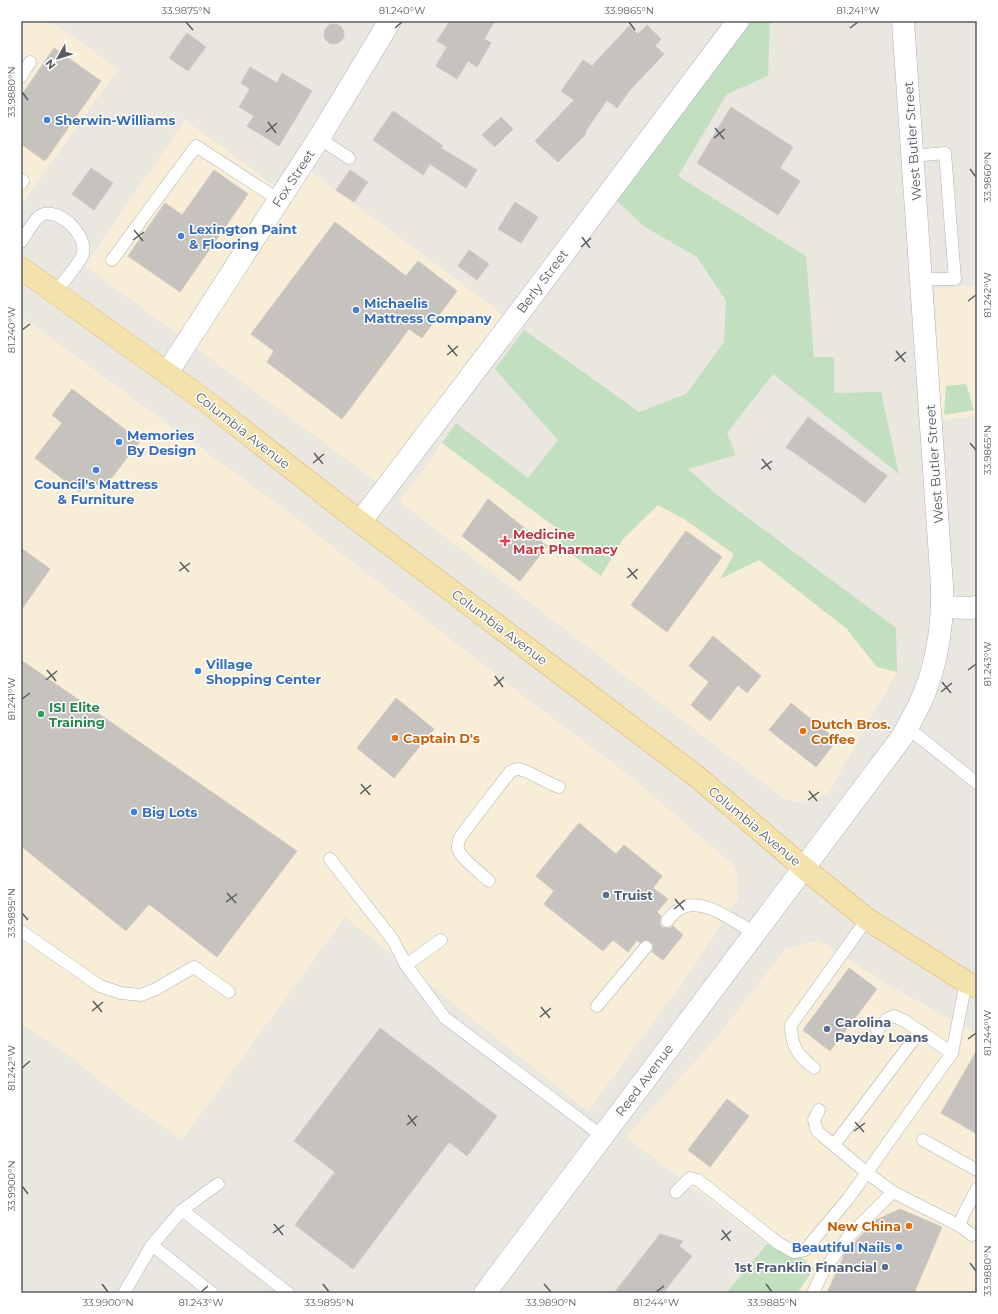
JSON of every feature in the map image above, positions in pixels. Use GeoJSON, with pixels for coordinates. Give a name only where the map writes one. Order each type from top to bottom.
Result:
{"type":"FeatureCollection","features":[{"type":"Feature","properties":{"kind":"main road","name":"Columbia Avenue"},"geometry":{"type":"LineString","coordinates":[[21,268],[207,402],[360,522],[695,775],[804,868],[867,919],[972,985]]}},
{"type":"Feature","properties":{"kind":"street","name":"Berly Street"},"geometry":{"type":"LineString","coordinates":[[360,522],[738,21]]}},
{"type":"Feature","properties":{"kind":"street","name":"West Butler Street"},"geometry":{"type":"LineString","coordinates":[[804,868],[902,737],[921,703],[928,685],[938,647],[943,607],[903,21]]}},
{"type":"Feature","properties":{"kind":"street","name":"Fox Street"},"geometry":{"type":"LineString","coordinates":[[167,373],[319,138],[387,22]]}},
{"type":"Feature","properties":{"kind":"street"},"geometry":{"type":"LineString","coordinates":[[943,607],[977,607]]}},
{"type":"Feature","properties":{"kind":"street","name":"Reed Avenue"},"geometry":{"type":"LineString","coordinates":[[485,1293],[804,868]]}},
{"type":"Feature","properties":{"kind":"lane"},"geometry":{"type":"LineString","coordinates":[[21,77],[30,62]]}},
{"type":"Feature","properties":{"kind":"lane"},"geometry":{"type":"LineString","coordinates":[[319,138],[350,158]]}},
{"type":"Feature","properties":{"kind":"lane"},"geometry":{"type":"LineString","coordinates":[[112,260],[196,146],[279,200]]}},
{"type":"Feature","properties":{"kind":"lane"},"geometry":{"type":"LineString","coordinates":[[913,156],[945,153],[955,278],[921,279]]}},
{"type":"Feature","properties":{"kind":"lane"},"geometry":{"type":"LineString","coordinates":[[21,179],[23,181],[21,184]]}},
{"type":"Feature","properties":{"kind":"lane"},"geometry":{"type":"LineString","coordinates":[[21,242],[38,217],[45,214],[54,215],[64,220],[72,225],[81,236],[84,246],[83,254],[55,293]]}},
{"type":"Feature","properties":{"kind":"lane"},"geometry":{"type":"LineString","coordinates":[[907,727],[977,783]]}},
{"type":"Feature","properties":{"kind":"lane"},"geometry":{"type":"LineString","coordinates":[[489,881],[458,851],[460,837],[510,772],[518,769],[548,784],[559,787]]}},
{"type":"Feature","properties":{"kind":"lane"},"geometry":{"type":"LineString","coordinates":[[330,859],[393,940],[406,964],[445,1018],[602,1136]]}},
{"type":"Feature","properties":{"kind":"lane"},"geometry":{"type":"LineString","coordinates":[[667,921],[678,910],[688,905],[700,905],[716,911],[754,933]]}},
{"type":"Feature","properties":{"kind":"lane"},"geometry":{"type":"LineString","coordinates":[[814,1068],[807,1063],[793,1044],[791,1025],[867,919]]}},
{"type":"Feature","properties":{"kind":"lane"},"geometry":{"type":"LineString","coordinates":[[21,931],[100,986],[122,993],[141,995],[156,989],[194,967],[229,992]]}},
{"type":"Feature","properties":{"kind":"lane"},"geometry":{"type":"LineString","coordinates":[[406,964],[441,940]]}},
{"type":"Feature","properties":{"kind":"lane"},"geometry":{"type":"LineString","coordinates":[[597,1006],[646,947]]}},
{"type":"Feature","properties":{"kind":"lane"},"geometry":{"type":"LineString","coordinates":[[676,1192],[690,1178],[698,1180],[778,1243],[794,1252],[805,1250],[813,1242],[867,1173],[952,1053],[972,985]]}},
{"type":"Feature","properties":{"kind":"lane"},"geometry":{"type":"LineString","coordinates":[[877,1030],[887,1019],[894,1016],[920,1031],[952,1053]]}},
{"type":"Feature","properties":{"kind":"lane"},"geometry":{"type":"LineString","coordinates":[[834,1145],[920,1031]]}},
{"type":"Feature","properties":{"kind":"lane"},"geometry":{"type":"LineString","coordinates":[[819,1110],[814,1120],[817,1131],[867,1173],[893,1192],[960,1226],[972,1235]]}},
{"type":"Feature","properties":{"kind":"lane"},"geometry":{"type":"LineString","coordinates":[[923,1140],[977,1170]]}},
{"type":"Feature","properties":{"kind":"lane"},"geometry":{"type":"LineString","coordinates":[[124,1293],[152,1245],[182,1210],[218,1184]]}},
{"type":"Feature","properties":{"kind":"lane"},"geometry":{"type":"LineString","coordinates":[[960,1226],[963,1215],[977,1189]]}},
{"type":"Feature","properties":{"kind":"lane"},"geometry":{"type":"LineString","coordinates":[[814,1293],[824,1270],[848,1237],[893,1192]]}},
{"type":"Feature","properties":{"kind":"lane"},"geometry":{"type":"LineString","coordinates":[[182,1210],[288,1293]]}},
{"type":"Feature","properties":{"kind":"lane"},"geometry":{"type":"LineString","coordinates":[[152,1245],[212,1293]]}},
{"type":"Feature","properties":{"kind":"shaded area"},"geometry":{"type":"Polygon","coordinates":[[[21,21],[51,21],[118,69],[21,206],[21,21]]]}},
{"type":"Feature","properties":{"kind":"shaded area"},"geometry":{"type":"Polygon","coordinates":[[[185,120],[291,198],[309,170],[497,310],[503,318],[380,484],[85,266],[185,120]]]}},
{"type":"Feature","properties":{"kind":"shaded area"},"geometry":{"type":"Polygon","coordinates":[[[977,285],[977,416],[940,420],[935,289],[977,285]]]}},
{"type":"Feature","properties":{"kind":"shaded area"},"geometry":{"type":"Polygon","coordinates":[[[21,316],[295,517],[517,691],[629,775],[732,864],[737,875],[738,898],[693,968],[588,1111],[345,917],[182,1140],[118,1095],[60,1048],[21,1024],[21,316]]]}},
{"type":"Feature","properties":{"kind":"shaded area"},"geometry":{"type":"Polygon","coordinates":[[[442,443],[563,533],[600,575],[623,539],[658,505],[684,519],[734,554],[721,578],[759,560],[847,629],[877,667],[897,672],[829,792],[818,798],[799,802],[783,798],[400,502],[442,443]]]}},
{"type":"Feature","properties":{"kind":"shaded area"},"geometry":{"type":"Polygon","coordinates":[[[818,940],[888,985],[977,1034],[977,1293],[797,1293],[814,1269],[802,1257],[767,1244],[626,1137],[713,1042],[785,950],[818,940]]]}},
{"type":"Feature","properties":{"kind":"green space"},"geometry":{"type":"Polygon","coordinates":[[[738,21],[770,21],[768,76],[727,94],[678,176],[806,256],[814,357],[834,357],[834,393],[881,392],[899,474],[773,374],[727,433],[736,455],[688,469],[716,494],[896,628],[897,672],[877,667],[847,629],[759,560],[720,579],[734,554],[684,519],[658,505],[623,539],[601,576],[560,546],[562,532],[442,443],[456,423],[528,478],[558,440],[495,369],[524,330],[639,412],[686,394],[724,342],[726,301],[697,257],[645,227],[608,193],[738,21]]]}},
{"type":"Feature","properties":{"kind":"green space"},"geometry":{"type":"Polygon","coordinates":[[[966,384],[974,410],[944,415],[946,386],[966,384]]]}},
{"type":"Feature","properties":{"kind":"green space"},"geometry":{"type":"Polygon","coordinates":[[[767,1244],[801,1257],[814,1269],[797,1293],[726,1293],[767,1244]]]}},
{"type":"Feature","properties":{"kind":"building"},"geometry":{"type":"Polygon","coordinates":[[[450,21],[495,21],[484,39],[491,43],[477,67],[468,61],[457,79],[436,66],[447,47],[437,41],[450,21]]]}},
{"type":"Feature","properties":{"kind":"building"},"geometry":{"type":"Polygon","coordinates":[[[334,24],[341,27],[344,34],[341,41],[334,44],[327,41],[324,34],[327,27],[334,24]]]}},
{"type":"Feature","properties":{"kind":"building"},"geometry":{"type":"Polygon","coordinates":[[[647,25],[661,39],[655,46],[664,54],[630,90],[617,108],[607,100],[585,132],[586,134],[558,162],[535,141],[574,100],[561,91],[583,60],[592,66],[629,26],[638,34],[647,25]]]}},
{"type":"Feature","properties":{"kind":"building"},"geometry":{"type":"Polygon","coordinates":[[[187,33],[206,47],[188,71],[169,58],[187,33]]]}},
{"type":"Feature","properties":{"kind":"building","name":"Sherwin-Williams"},"geometry":{"type":"Polygon","coordinates":[[[54,48],[101,81],[45,161],[21,144],[21,96],[54,48]]]}},
{"type":"Feature","properties":{"kind":"building"},"geometry":{"type":"Polygon","coordinates":[[[250,67],[277,83],[282,73],[312,91],[279,146],[247,126],[254,116],[239,107],[250,89],[241,83],[250,67]]]}},
{"type":"Feature","properties":{"kind":"building"},"geometry":{"type":"Polygon","coordinates":[[[731,107],[793,147],[780,168],[800,181],[778,215],[697,163],[731,107]]]}},
{"type":"Feature","properties":{"kind":"building"},"geometry":{"type":"Polygon","coordinates":[[[393,111],[443,146],[441,148],[477,170],[466,188],[430,164],[423,175],[373,140],[393,111]]]}},
{"type":"Feature","properties":{"kind":"building"},"geometry":{"type":"Polygon","coordinates":[[[501,117],[513,129],[495,147],[482,135],[501,117]]]}},
{"type":"Feature","properties":{"kind":"building"},"geometry":{"type":"Polygon","coordinates":[[[91,168],[113,183],[94,210],[72,194],[91,168]]]}},
{"type":"Feature","properties":{"kind":"building","name":"Lexington Paint & Flooring"},"geometry":{"type":"Polygon","coordinates":[[[214,170],[248,194],[180,292],[128,256],[165,203],[182,215],[214,170]]]}},
{"type":"Feature","properties":{"kind":"building"},"geometry":{"type":"Polygon","coordinates":[[[350,170],[368,182],[354,202],[336,190],[350,170]]]}},
{"type":"Feature","properties":{"kind":"building"},"geometry":{"type":"Polygon","coordinates":[[[515,202],[538,217],[521,243],[498,229],[515,202]]]}},
{"type":"Feature","properties":{"kind":"building","name":"Michaelis Mattress Company"},"geometry":{"type":"Polygon","coordinates":[[[335,222],[406,276],[418,261],[457,291],[422,338],[409,329],[342,419],[267,362],[274,351],[251,334],[335,222]]]}},
{"type":"Feature","properties":{"kind":"building"},"geometry":{"type":"Polygon","coordinates":[[[469,250],[489,264],[477,280],[458,266],[469,250]]]}},
{"type":"Feature","properties":{"kind":"building"},"geometry":{"type":"Polygon","coordinates":[[[72,389],[140,441],[103,489],[90,479],[80,492],[35,458],[62,423],[52,415],[72,389]]]}},
{"type":"Feature","properties":{"kind":"building"},"geometry":{"type":"Polygon","coordinates":[[[808,417],[887,476],[865,503],[786,447],[808,417]]]}},
{"type":"Feature","properties":{"kind":"building","name":"Medicine Mart Pharmacy"},"geometry":{"type":"Polygon","coordinates":[[[488,499],[547,546],[520,581],[462,536],[488,499]]]}},
{"type":"Feature","properties":{"kind":"building"},"geometry":{"type":"Polygon","coordinates":[[[686,531],[722,557],[667,632],[631,605],[686,531]]]}},
{"type":"Feature","properties":{"kind":"building"},"geometry":{"type":"Polygon","coordinates":[[[21,548],[50,569],[21,610],[21,548]]]}},
{"type":"Feature","properties":{"kind":"building"},"geometry":{"type":"Polygon","coordinates":[[[713,636],[761,676],[747,693],[738,685],[710,721],[691,705],[709,682],[689,666],[713,636]]]}},
{"type":"Feature","properties":{"kind":"building"},"geometry":{"type":"Polygon","coordinates":[[[21,660],[297,851],[217,957],[149,904],[126,931],[21,846],[21,660]]]}},
{"type":"Feature","properties":{"kind":"building","name":"Captain D's"},"geometry":{"type":"Polygon","coordinates":[[[396,698],[434,729],[394,778],[357,748],[396,698]]]}},
{"type":"Feature","properties":{"kind":"building"},"geometry":{"type":"Polygon","coordinates":[[[791,703],[837,740],[816,767],[769,730],[791,703]]]}},
{"type":"Feature","properties":{"kind":"building","name":"Truist"},"geometry":{"type":"Polygon","coordinates":[[[579,823],[616,854],[624,845],[662,876],[653,888],[668,899],[657,912],[661,916],[660,924],[662,927],[666,928],[673,926],[683,935],[663,960],[652,952],[653,944],[647,940],[640,943],[637,940],[628,952],[613,940],[603,951],[544,904],[554,891],[536,876],[579,823]]]}},
{"type":"Feature","properties":{"kind":"building"},"geometry":{"type":"Polygon","coordinates":[[[849,968],[877,989],[830,1051],[803,1030],[849,968]]]}},
{"type":"Feature","properties":{"kind":"building"},"geometry":{"type":"Polygon","coordinates":[[[380,1028],[497,1116],[467,1156],[449,1142],[353,1269],[295,1225],[335,1172],[294,1141],[380,1028]]]}},
{"type":"Feature","properties":{"kind":"building"},"geometry":{"type":"Polygon","coordinates":[[[977,1050],[977,1134],[941,1113],[977,1050]]]}},
{"type":"Feature","properties":{"kind":"building"},"geometry":{"type":"Polygon","coordinates":[[[727,1099],[749,1116],[710,1167],[688,1150],[727,1099]]]}},
{"type":"Feature","properties":{"kind":"building"},"geometry":{"type":"Polygon","coordinates":[[[900,1209],[942,1227],[914,1293],[827,1293],[844,1255],[850,1247],[876,1220],[900,1209]]]}},
{"type":"Feature","properties":{"kind":"building"},"geometry":{"type":"Polygon","coordinates":[[[660,1234],[683,1241],[679,1246],[692,1256],[663,1293],[614,1293],[660,1234]]]}},
{"type":"Feature","properties":{"kind":"place","name":"Sherwin-Williams"},"geometry":{"type":"Point","coordinates":[47,120]}},
{"type":"Feature","properties":{"kind":"place","name":"Lexington Paint & Flooring"},"geometry":{"type":"Point","coordinates":[181,236]}},
{"type":"Feature","properties":{"kind":"place","name":"Michaelis Mattress Company"},"geometry":{"type":"Point","coordinates":[356,310]}},
{"type":"Feature","properties":{"kind":"place","name":"Memories By Design"},"geometry":{"type":"Point","coordinates":[119,442]}},
{"type":"Feature","properties":{"kind":"place","name":"Council's Mattress & Furniture"},"geometry":{"type":"Point","coordinates":[96,470]}},
{"type":"Feature","properties":{"kind":"place","name":"Medicine Mart Pharmacy"},"geometry":{"type":"Point","coordinates":[505,541]}},
{"type":"Feature","properties":{"kind":"place","name":"Village Shopping Center"},"geometry":{"type":"Point","coordinates":[198,671]}},
{"type":"Feature","properties":{"kind":"place","name":"ISI Elite Training"},"geometry":{"type":"Point","coordinates":[41,714]}},
{"type":"Feature","properties":{"kind":"place","name":"Dutch Bros. Coffee"},"geometry":{"type":"Point","coordinates":[803,731]}},
{"type":"Feature","properties":{"kind":"place","name":"Captain D's"},"geometry":{"type":"Point","coordinates":[395,738]}},
{"type":"Feature","properties":{"kind":"place","name":"Big Lots"},"geometry":{"type":"Point","coordinates":[134,812]}},
{"type":"Feature","properties":{"kind":"place","name":"Truist"},"geometry":{"type":"Point","coordinates":[606,895]}},
{"type":"Feature","properties":{"kind":"place","name":"Carolina Payday Loans"},"geometry":{"type":"Point","coordinates":[827,1029]}},
{"type":"Feature","properties":{"kind":"place","name":"New China"},"geometry":{"type":"Point","coordinates":[909,1226]}},
{"type":"Feature","properties":{"kind":"place","name":"Beautiful Nails"},"geometry":{"type":"Point","coordinates":[899,1247]}},
{"type":"Feature","properties":{"kind":"place","name":"1st Franklin Financial"},"geometry":{"type":"Point","coordinates":[885,1267]}}]}
